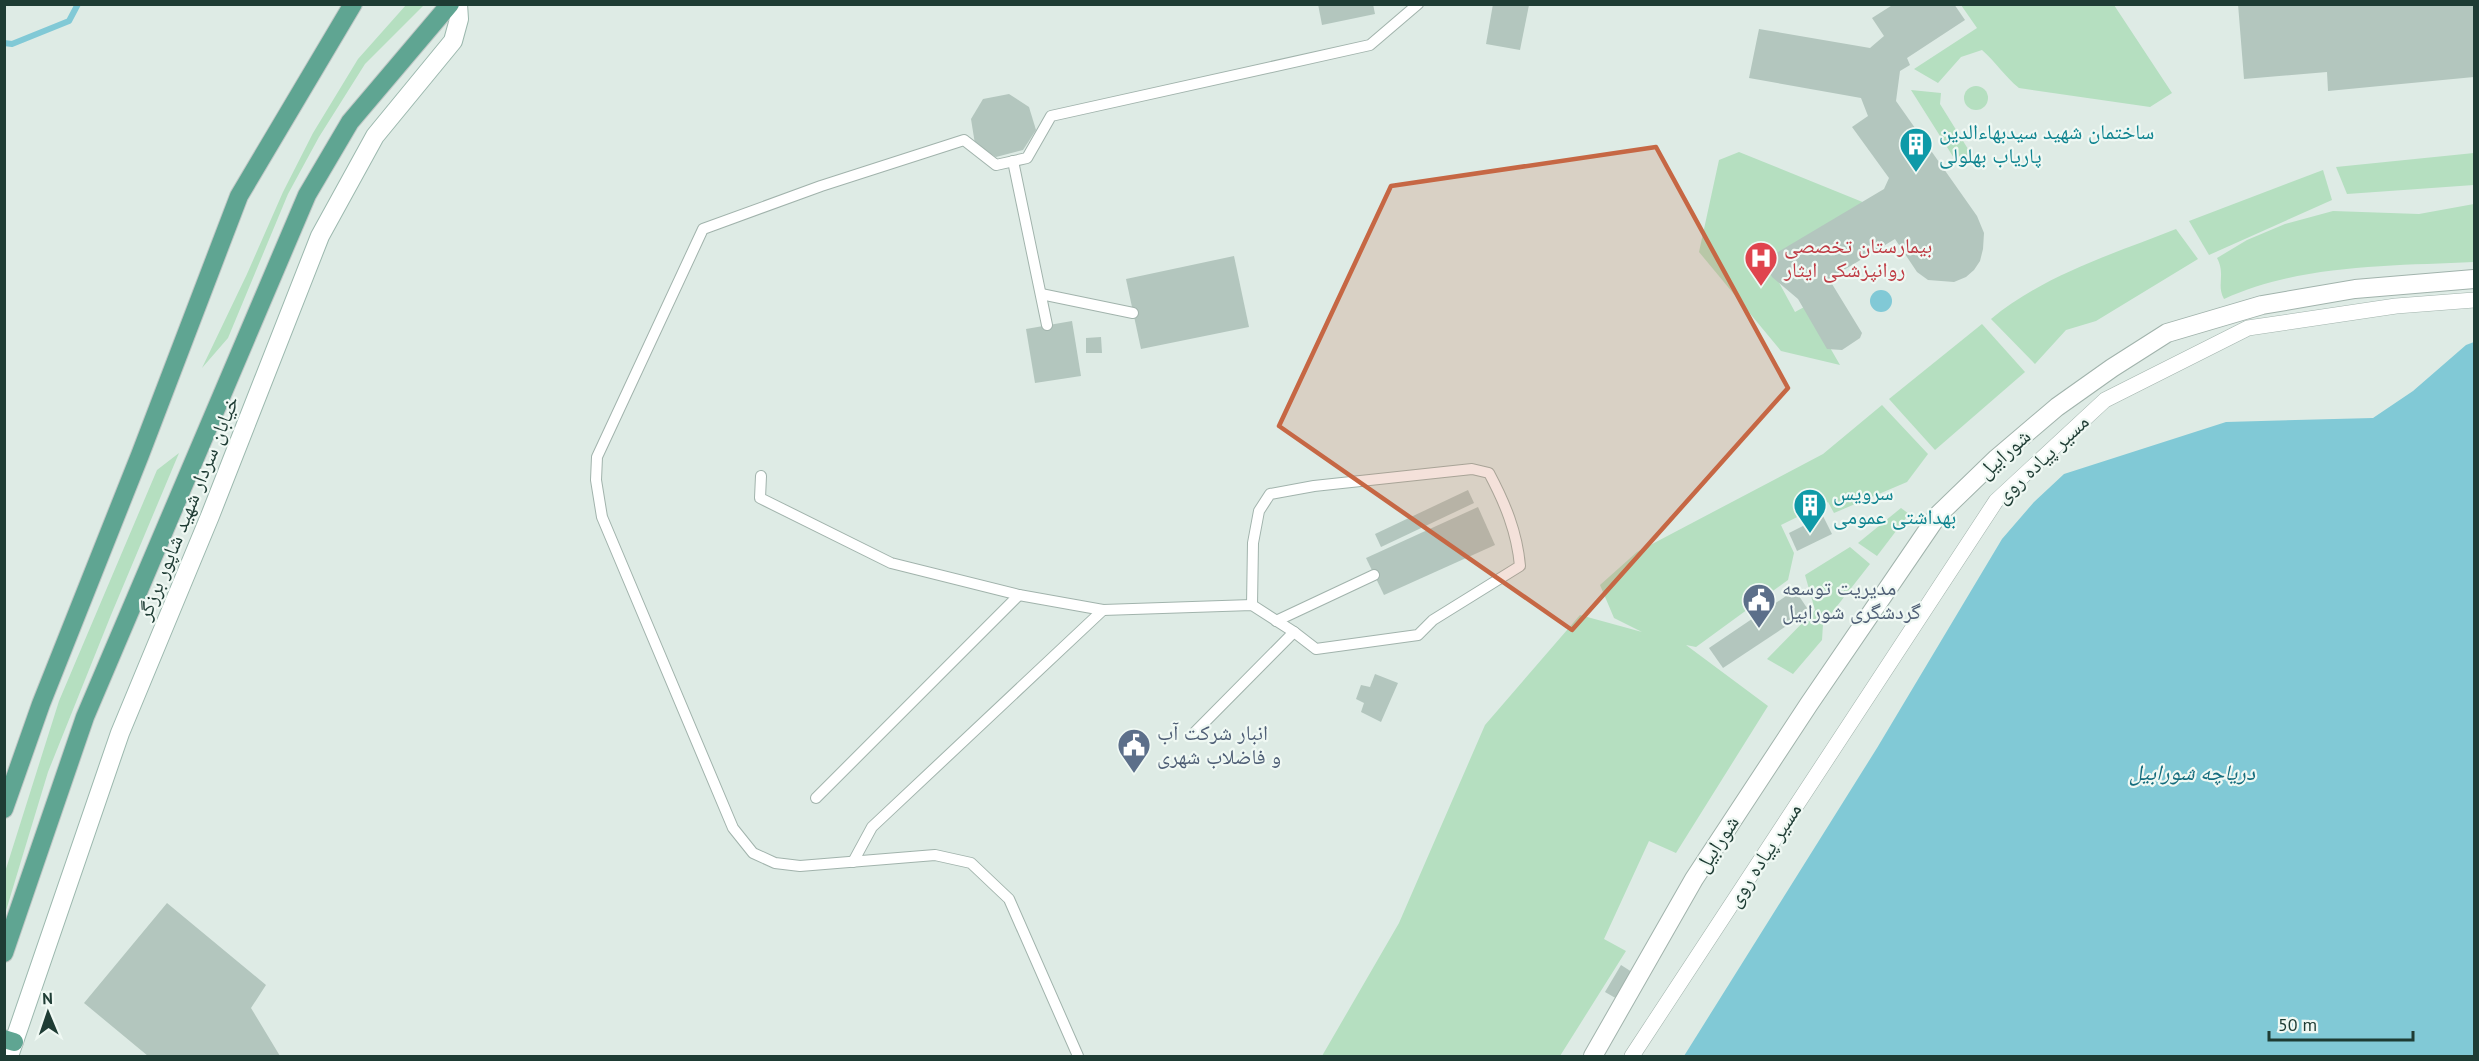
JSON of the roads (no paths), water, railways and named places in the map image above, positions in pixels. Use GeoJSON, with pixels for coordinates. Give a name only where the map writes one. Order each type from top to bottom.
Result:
{"type":"FeatureCollection","features":[{"type":"Feature","properties":{"kind":"main road"},"geometry":{"type":"LineString","coordinates":[[4,809],[41,704],[140,455],[239,196],[353,4]]}},
{"type":"Feature","properties":{"kind":"main road","name":"خیابان سردار شهید شاپور برزگر"},"geometry":{"type":"LineString","coordinates":[[4,953],[85,717],[307,195],[350,122],[450,4]]}},
{"type":"Feature","properties":{"kind":"street","name":"خیابان سردار شهید شاپور برزگر"},"geometry":{"type":"LineString","coordinates":[[9,1046],[120,733],[210,516],[320,236],[375,136],[453,41],[459,19],[458,4]]}},
{"type":"Feature","properties":{"kind":"street","name":"شورابیل"},"geometry":{"type":"LineString","coordinates":[[1593,1056],[1694,879],[1809,704],[1938,515],[1997,458],[2057,407],[2167,333],[2262,305],[2355,289],[2475,279]]}},
{"type":"Feature","properties":{"kind":"street","name":"مسیر پیاده روی"},"geometry":{"type":"LineString","coordinates":[[1632,1056],[1995,501],[2105,400],[2248,328],[2396,306],[2475,300]]}},
{"type":"Feature","properties":{"kind":"lane"},"geometry":{"type":"LineString","coordinates":[[1078,1056],[1009,899],[971,863],[935,855],[800,866],[775,863],[753,853],[733,828],[602,517],[596,480],[597,457],[703,229],[810,190],[964,140],[996,165],[1027,158],[1051,116],[1370,45],[1418,4]]}},
{"type":"Feature","properties":{"kind":"lane"},"geometry":{"type":"LineString","coordinates":[[1013,161],[1047,325]]}},
{"type":"Feature","properties":{"kind":"lane"},"geometry":{"type":"LineString","coordinates":[[1041,294],[1133,313]]}},
{"type":"Feature","properties":{"kind":"lane"},"geometry":{"type":"LineString","coordinates":[[761,476],[760,498],[891,563],[1019,595],[1103,610],[1252,605],[1316,649],[1418,635],[1433,620],[1520,566],[1518,543],[1504,502],[1489,473],[1472,469],[1314,486],[1270,494],[1259,511],[1253,543],[1252,605]]}},
{"type":"Feature","properties":{"kind":"lane"},"geometry":{"type":"LineString","coordinates":[[1276,621],[1374,575]]}},
{"type":"Feature","properties":{"kind":"lane"},"geometry":{"type":"LineString","coordinates":[[816,798],[1019,595]]}},
{"type":"Feature","properties":{"kind":"lane"},"geometry":{"type":"LineString","coordinates":[[853,862],[872,827],[1103,610]]}},
{"type":"Feature","properties":{"kind":"lane"},"geometry":{"type":"LineString","coordinates":[[1192,735],[1294,632]]}},
{"type":"Feature","properties":{"kind":"water"},"geometry":{"type":"Polygon","coordinates":[[[1881,290],[1891,297],[1892,301],[1885,311],[1881,312],[1871,305],[1870,301],[1877,291],[1881,290]]]}},
{"type":"Feature","properties":{"kind":"water","name":"دریاچه شورابیل"},"geometry":{"type":"Polygon","coordinates":[[[2474,342],[2474,1056],[1684,1056],[1877,748],[2002,539],[2034,502],[2064,474],[2226,422],[2373,418],[2413,391],[2466,345],[2474,342]]]}},
{"type":"Feature","properties":{"kind":"waterway"},"geometry":{"type":"LineString","coordinates":[[4,43],[12,44],[69,21],[78,4]]}},
{"type":"Feature","properties":{"kind":"place","name":"ساختمان شهید سیدبهاءالدین پاریاب بهلولی"},"geometry":{"type":"Point","coordinates":[1916,173]}},
{"type":"Feature","properties":{"kind":"place","name":"بیمارستان تخصصی روانپزشکی ایثار"},"geometry":{"type":"Point","coordinates":[1761,287]}},
{"type":"Feature","properties":{"kind":"place","name":"سرویس بهداشتی عمومی"},"geometry":{"type":"Point","coordinates":[1810,534]}},
{"type":"Feature","properties":{"kind":"place","name":"مدیریت توسعه گردشگری شورابیل"},"geometry":{"type":"Point","coordinates":[1759,629]}},
{"type":"Feature","properties":{"kind":"place","name":"انبار شرکت آب و فاضلاب شهری"},"geometry":{"type":"Point","coordinates":[1134,774]}}]}
